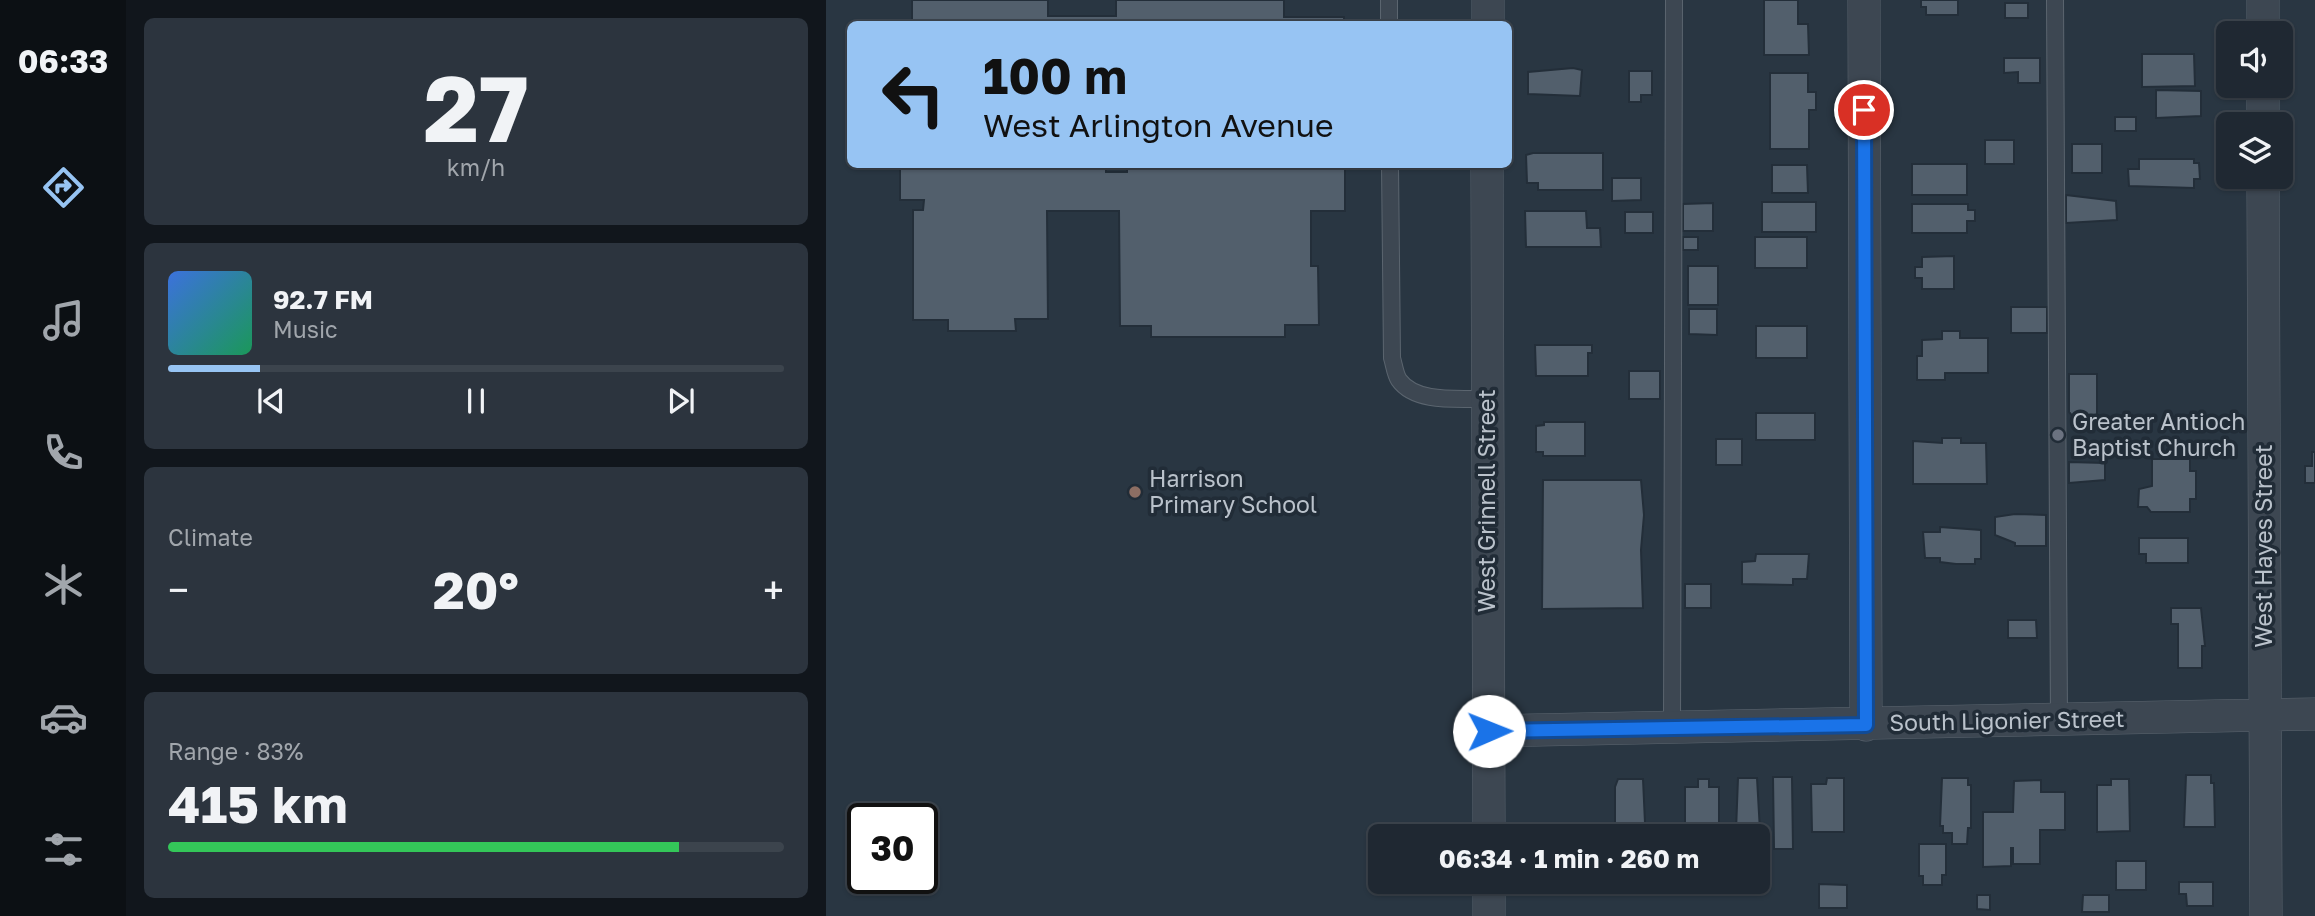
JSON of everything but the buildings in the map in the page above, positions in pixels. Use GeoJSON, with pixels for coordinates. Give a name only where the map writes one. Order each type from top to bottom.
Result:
{"type":"FeatureCollection","features":[{"type":"Feature","properties":{"kind":"street"},"geometry":{"type":"LineString","coordinates":[[1488,0],[1488,21]]}},
{"type":"Feature","properties":{"kind":"street"},"geometry":{"type":"LineString","coordinates":[[1864,0],[1866,725]]}},
{"type":"Feature","properties":{"kind":"street"},"geometry":{"type":"LineString","coordinates":[[2263,0],[2263,21]]}},
{"type":"Feature","properties":{"kind":"street","name":"West Grinnell Street"},"geometry":{"type":"LineString","coordinates":[[1487,168],[1489,824]]}},
{"type":"Feature","properties":{"kind":"street","name":"West Hayes Street"},"geometry":{"type":"LineString","coordinates":[[2263,189],[2266,916]]}},
{"type":"Feature","properties":{"kind":"street","name":"South Ligonier Street"},"geometry":{"type":"LineString","coordinates":[[1489,731],[2315,714]]}},
{"type":"Feature","properties":{"kind":"street"},"geometry":{"type":"LineString","coordinates":[[1489,894],[1489,916]]}},
{"type":"Feature","properties":{"kind":"lane"},"geometry":{"type":"LineString","coordinates":[[1389,0],[1390,21]]}},
{"type":"Feature","properties":{"kind":"lane"},"geometry":{"type":"LineString","coordinates":[[1672,728],[1674,0]]}},
{"type":"Feature","properties":{"kind":"lane"},"geometry":{"type":"LineString","coordinates":[[2055,0],[2059,720]]}},
{"type":"Feature","properties":{"kind":"lane"},"geometry":{"type":"LineString","coordinates":[[1390,168],[1392,358],[1398,379],[1415,392],[1431,396],[1486,399]]}},
{"type":"Feature","properties":{"kind":"place","name":"Greater Antioch Baptist Church"},"geometry":{"type":"Point","coordinates":[2058,435]}},
{"type":"Feature","properties":{"kind":"place","name":"Harrison Primary School"},"geometry":{"type":"Point","coordinates":[1135,492]}},
{"type":"Feature","properties":{"kind":"route"},"geometry":{"type":"LineString","coordinates":[[1489,731],[1866,725],[1864,110]]}}]}
